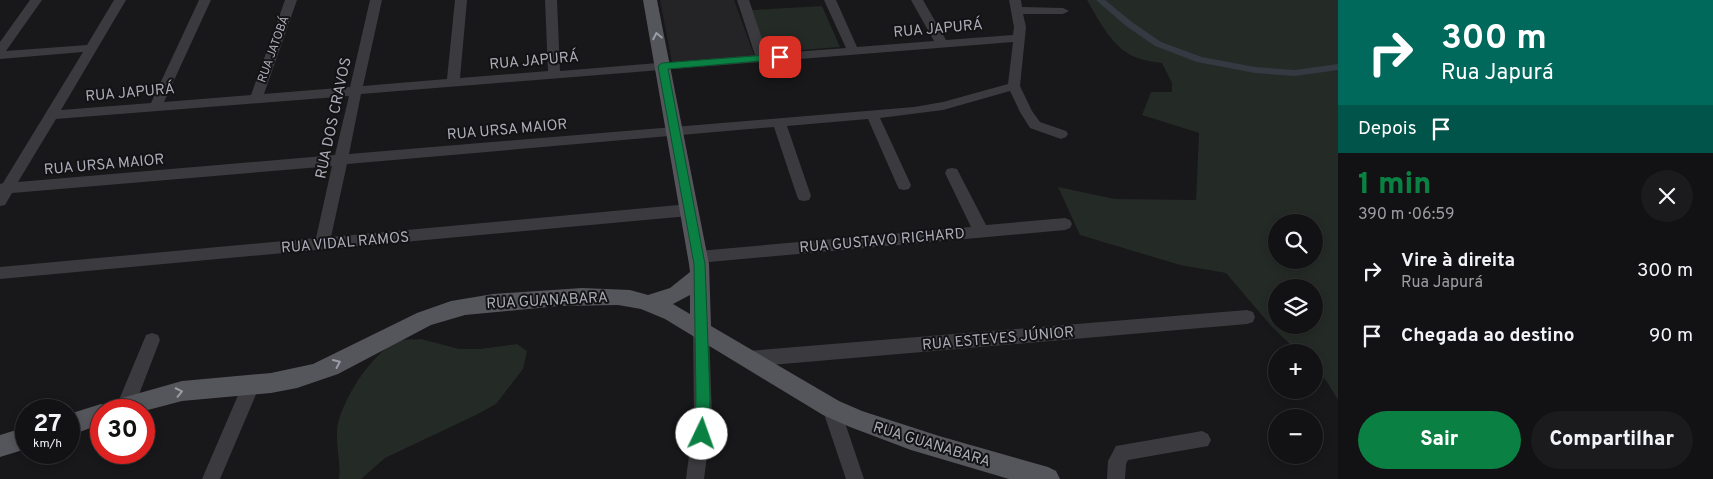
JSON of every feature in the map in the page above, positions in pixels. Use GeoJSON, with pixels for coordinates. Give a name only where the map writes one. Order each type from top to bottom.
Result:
{"type":"FeatureCollection","features":[{"type":"Feature","properties":{"kind":"main road"},"geometry":{"type":"LineString","coordinates":[[650,0],[699,265],[701,330]]}},
{"type":"Feature","properties":{"kind":"main road"},"geometry":{"type":"LineString","coordinates":[[648,303],[662,301],[675,296],[699,265]]}},
{"type":"Feature","properties":{"kind":"main road","name":"RUA GUANABARA"},"geometry":{"type":"LineString","coordinates":[[155,399],[191,390],[251,385],[285,380],[312,373],[344,360],[422,320],[465,306],[495,302],[588,296],[631,299],[648,303],[672,313],[832,408],[895,433],[1048,479]]}},
{"type":"Feature","properties":{"kind":"main road"},"geometry":{"type":"LineString","coordinates":[[0,446],[15,441]]}},
{"type":"Feature","properties":{"kind":"street"},"geometry":{"type":"LineString","coordinates":[[0,50],[36,0]]}},
{"type":"Feature","properties":{"kind":"street"},"geometry":{"type":"LineString","coordinates":[[0,201],[4,189],[120,0]]}},
{"type":"Feature","properties":{"kind":"street"},"geometry":{"type":"LineString","coordinates":[[155,107],[205,0]]}},
{"type":"Feature","properties":{"kind":"street","name":"RUA JATOBÁ"},"geometry":{"type":"LineString","coordinates":[[256,99],[291,0]]}},
{"type":"Feature","properties":{"kind":"street","name":"RUA DOS CRAVOS"},"geometry":{"type":"LineString","coordinates":[[322,244],[376,0]]}},
{"type":"Feature","properties":{"kind":"street"},"geometry":{"type":"LineString","coordinates":[[453,83],[461,0]]}},
{"type":"Feature","properties":{"kind":"street"},"geometry":{"type":"LineString","coordinates":[[551,0],[554,75]]}},
{"type":"Feature","properties":{"kind":"street"},"geometry":{"type":"LineString","coordinates":[[743,0],[762,58]]}},
{"type":"Feature","properties":{"kind":"street"},"geometry":{"type":"LineString","coordinates":[[830,0],[853,51]]}},
{"type":"Feature","properties":{"kind":"street"},"geometry":{"type":"LineString","coordinates":[[917,0],[942,44]]}},
{"type":"Feature","properties":{"kind":"street"},"geometry":{"type":"LineString","coordinates":[[1061,134],[1035,126],[1014,86],[1019,38],[1014,4],[1063,11]]}},
{"type":"Feature","properties":{"kind":"street","name":"RUA JAPURÁ"},"geometry":{"type":"LineString","coordinates":[[51,115],[1019,38]]}},
{"type":"Feature","properties":{"kind":"street"},"geometry":{"type":"LineString","coordinates":[[0,56],[91,48]]}},
{"type":"Feature","properties":{"kind":"street","name":"RUA URSA MAIOR"},"geometry":{"type":"LineString","coordinates":[[4,189],[928,109],[1014,86]]}},
{"type":"Feature","properties":{"kind":"street"},"geometry":{"type":"LineString","coordinates":[[872,114],[904,185]]}},
{"type":"Feature","properties":{"kind":"street"},"geometry":{"type":"LineString","coordinates":[[779,122],[804,196]]}},
{"type":"Feature","properties":{"kind":"street"},"geometry":{"type":"LineString","coordinates":[[952,173],[982,231]]}},
{"type":"Feature","properties":{"kind":"street","name":"RUA VIDAL RAMOS"},"geometry":{"type":"LineString","coordinates":[[0,273],[689,210]]}},
{"type":"Feature","properties":{"kind":"street","name":"RUA GUSTAVO RICHARD"},"geometry":{"type":"LineString","coordinates":[[699,265],[982,231],[1065,224]]}},
{"type":"Feature","properties":{"kind":"street","name":"RUA ESTEVES JÚNIOR"},"geometry":{"type":"LineString","coordinates":[[748,359],[1247,317]]}},
{"type":"Feature","properties":{"kind":"street"},"geometry":{"type":"LineString","coordinates":[[695,479],[703,417],[701,330]]}},
{"type":"Feature","properties":{"kind":"street"},"geometry":{"type":"LineString","coordinates":[[124,399],[152,340]]}},
{"type":"Feature","properties":{"kind":"street"},"geometry":{"type":"LineString","coordinates":[[211,479],[251,385]]}},
{"type":"Feature","properties":{"kind":"street"},"geometry":{"type":"LineString","coordinates":[[832,408],[855,479]]}},
{"type":"Feature","properties":{"kind":"street"},"geometry":{"type":"LineString","coordinates":[[1116,479],[1116,463],[1118,457],[1124,452],[1202,440]]}},
{"type":"Feature","properties":{"kind":"shaded area"},"geometry":{"type":"Polygon","coordinates":[[[660,0],[734,0],[754,55],[672,62],[660,0]]]}},
{"type":"Feature","properties":{"kind":"shaded area"},"geometry":{"type":"Polygon","coordinates":[[[1087,0],[1338,0],[1338,400],[1323,378],[1323,344],[1290,344],[1279,334],[1323,334],[1323,279],[1268,279],[1268,322],[1226,273],[1180,265],[1080,235],[1058,187],[1115,199],[1196,200],[1199,133],[1142,115],[1151,92],[1172,92],[1172,83],[1162,63],[1147,61],[1129,54],[1114,42],[1087,0]]]}},
{"type":"Feature","properties":{"kind":"shaded area"},"geometry":{"type":"Polygon","coordinates":[[[822,6],[840,47],[764,53],[752,10],[822,6]]]}},
{"type":"Feature","properties":{"kind":"shaded area"},"geometry":{"type":"Polygon","coordinates":[[[421,339],[459,349],[480,349],[517,344],[527,351],[523,369],[496,404],[385,458],[361,479],[339,479],[337,432],[339,421],[359,378],[369,365],[391,345],[402,340],[421,339]]]}},
{"type":"Feature","properties":{"kind":"waterway"},"geometry":{"type":"LineString","coordinates":[[1100,0],[1129,24],[1158,44],[1200,60],[1255,70],[1295,73],[1338,67]]}},
{"type":"Feature","properties":{"kind":"route"},"geometry":{"type":"LineString","coordinates":[[702,434],[700,264],[662,66],[780,57]]}}]}
